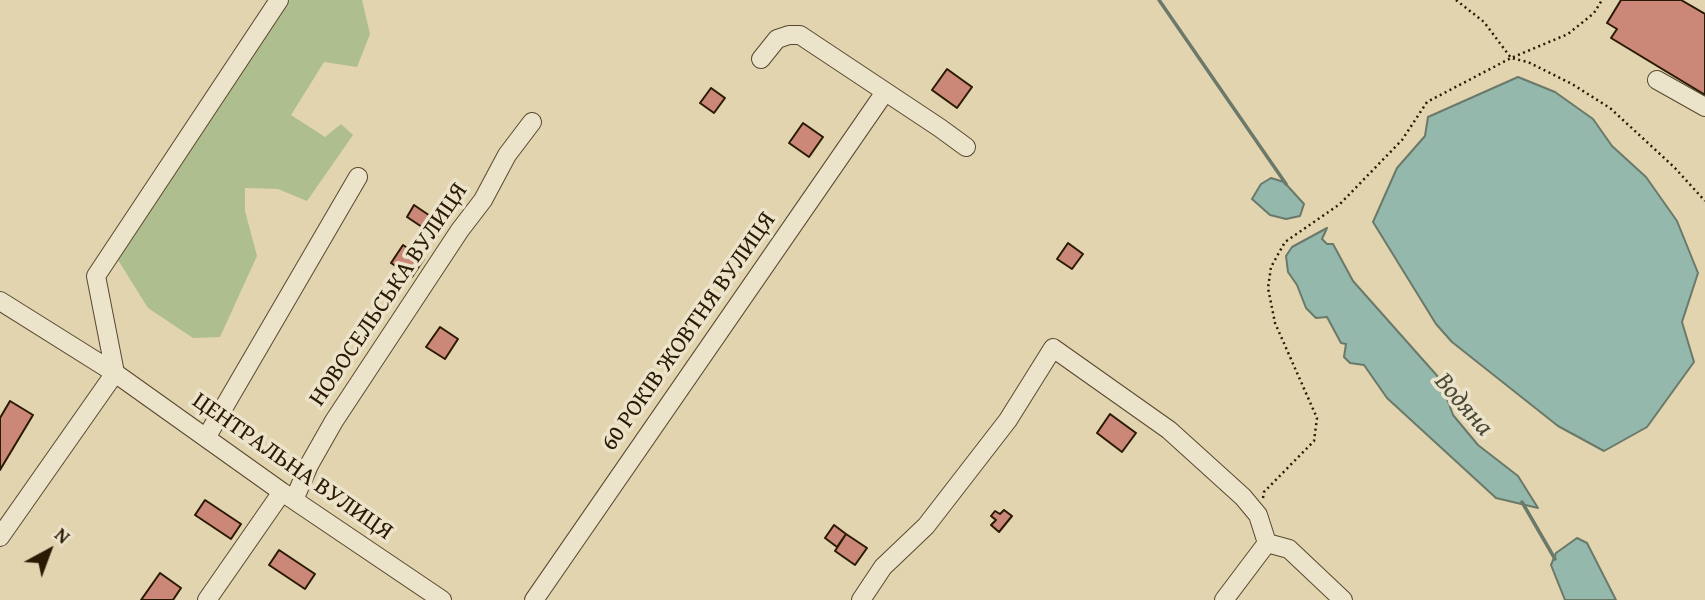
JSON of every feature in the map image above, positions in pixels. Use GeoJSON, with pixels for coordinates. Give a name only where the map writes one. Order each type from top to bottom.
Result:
{"type":"FeatureCollection","features":[{"type":"Feature","properties":{"kind":"street"},"geometry":{"type":"LineString","coordinates":[[0,537],[115,373],[96,276],[279,0]]}},
{"type":"Feature","properties":{"kind":"street"},"geometry":{"type":"LineString","coordinates":[[761,59],[777,39],[789,35],[800,36],[966,147]]}},
{"type":"Feature","properties":{"kind":"street"},"geometry":{"type":"LineString","coordinates":[[1657,80],[1705,107]]}},
{"type":"Feature","properties":{"kind":"street","name":"60 РОКІВ ЖОВТНЯ ВУЛИЦЯ"},"geometry":{"type":"LineString","coordinates":[[534,600],[885,92]]}},
{"type":"Feature","properties":{"kind":"street","name":"НОВОСЕЛЬСЬКА ВУЛИЦЯ"},"geometry":{"type":"LineString","coordinates":[[207,600],[309,466],[334,421],[460,230],[483,200],[507,155],[532,122]]}},
{"type":"Feature","properties":{"kind":"street"},"geometry":{"type":"LineString","coordinates":[[206,438],[358,177]]}},
{"type":"Feature","properties":{"kind":"street","name":"ЦЕНТРАЛЬНА ВУЛИЦЯ"},"geometry":{"type":"LineString","coordinates":[[0,300],[115,373],[288,496],[442,600]]}},
{"type":"Feature","properties":{"kind":"street"},"geometry":{"type":"LineString","coordinates":[[861,600],[883,567],[926,526],[1000,430],[1053,348],[1169,430],[1243,497],[1258,515],[1266,543]]}},
{"type":"Feature","properties":{"kind":"street"},"geometry":{"type":"LineString","coordinates":[[1224,600],[1266,543]]}},
{"type":"Feature","properties":{"kind":"street"},"geometry":{"type":"LineString","coordinates":[[1266,543],[1289,549],[1343,600]]}},
{"type":"Feature","properties":{"kind":"path"},"geometry":{"type":"LineString","coordinates":[[1456,0],[1484,22],[1511,58],[1528,62],[1572,84],[1610,108],[1674,167],[1705,201]]}},
{"type":"Feature","properties":{"kind":"path"},"geometry":{"type":"LineString","coordinates":[[1258,515],[1264,492],[1314,441],[1317,418],[1275,323],[1268,288],[1271,267],[1285,243],[1340,204],[1393,149],[1427,102],[1511,58],[1568,34],[1594,13],[1602,0]]}},
{"type":"Feature","properties":{"kind":"green space"},"geometry":{"type":"Polygon","coordinates":[[[290,0],[362,0],[370,34],[357,67],[324,62],[291,115],[325,137],[341,124],[353,135],[307,201],[278,189],[245,188],[245,211],[257,256],[220,337],[193,338],[148,308],[118,260],[290,0]]]}},
{"type":"Feature","properties":{"kind":"water"},"geometry":{"type":"Polygon","coordinates":[[[1518,77],[1555,92],[1593,119],[1612,146],[1646,177],[1677,221],[1698,273],[1682,322],[1694,362],[1647,427],[1604,451],[1558,426],[1452,342],[1436,324],[1373,222],[1397,168],[1425,136],[1428,117],[1518,77]]]}},
{"type":"Feature","properties":{"kind":"water"},"geometry":{"type":"Polygon","coordinates":[[[1271,178],[1284,182],[1304,204],[1300,216],[1286,219],[1270,215],[1252,199],[1261,184],[1271,178]]]}},
{"type":"Feature","properties":{"kind":"water"},"geometry":{"type":"Polygon","coordinates":[[[1327,228],[1322,239],[1327,244],[1333,244],[1353,281],[1440,379],[1453,415],[1478,445],[1518,476],[1538,508],[1496,498],[1387,398],[1364,365],[1350,363],[1344,357],[1346,344],[1341,343],[1327,317],[1316,318],[1306,308],[1297,285],[1288,272],[1286,256],[1292,247],[1327,228]]]}},
{"type":"Feature","properties":{"kind":"water"},"geometry":{"type":"Polygon","coordinates":[[[1577,538],[1587,543],[1616,600],[1565,600],[1551,565],[1556,553],[1577,538]]]}},
{"type":"Feature","properties":{"kind":"building"},"geometry":{"type":"Polygon","coordinates":[[[1621,0],[1681,0],[1705,14],[1705,95],[1611,38],[1617,29],[1607,23],[1621,0]]]}},
{"type":"Feature","properties":{"kind":"building"},"geometry":{"type":"Polygon","coordinates":[[[947,69],[972,87],[957,108],[932,90],[947,69]]]}},
{"type":"Feature","properties":{"kind":"building"},"geometry":{"type":"Polygon","coordinates":[[[711,88],[725,98],[714,113],[700,103],[711,88]]]}},
{"type":"Feature","properties":{"kind":"building"},"geometry":{"type":"Polygon","coordinates":[[[803,123],[823,137],[809,157],[789,143],[803,123]]]}},
{"type":"Feature","properties":{"kind":"building"},"geometry":{"type":"Polygon","coordinates":[[[414,205],[445,226],[437,237],[407,217],[414,205]]]}},
{"type":"Feature","properties":{"kind":"building"},"geometry":{"type":"Polygon","coordinates":[[[1068,243],[1083,254],[1072,269],[1057,259],[1068,243]]]}},
{"type":"Feature","properties":{"kind":"building"},"geometry":{"type":"Polygon","coordinates":[[[403,245],[424,259],[412,277],[391,263],[403,245]]]}},
{"type":"Feature","properties":{"kind":"building"},"geometry":{"type":"Polygon","coordinates":[[[440,327],[458,339],[445,359],[426,347],[440,327]]]}},
{"type":"Feature","properties":{"kind":"building"},"geometry":{"type":"Polygon","coordinates":[[[10,401],[33,415],[0,470],[0,418],[10,401]]]}},
{"type":"Feature","properties":{"kind":"building"},"geometry":{"type":"Polygon","coordinates":[[[1110,414],[1136,433],[1122,452],[1097,433],[1110,414]]]}},
{"type":"Feature","properties":{"kind":"building"},"geometry":{"type":"Polygon","coordinates":[[[205,500],[241,524],[231,539],[195,515],[205,500]]]}},
{"type":"Feature","properties":{"kind":"building"},"geometry":{"type":"Polygon","coordinates":[[[1004,510],[1012,516],[999,532],[991,525],[996,520],[991,516],[995,511],[1000,514],[1004,510]]]}},
{"type":"Feature","properties":{"kind":"building"},"geometry":{"type":"Polygon","coordinates":[[[834,525],[846,534],[837,547],[825,538],[834,525]]]}},
{"type":"Feature","properties":{"kind":"building"},"geometry":{"type":"Polygon","coordinates":[[[846,534],[867,548],[855,565],[835,551],[846,534]]]}},
{"type":"Feature","properties":{"kind":"building"},"geometry":{"type":"Polygon","coordinates":[[[279,550],[315,574],[305,589],[269,565],[279,550]]]}},
{"type":"Feature","properties":{"kind":"building"},"geometry":{"type":"Polygon","coordinates":[[[160,573],[181,588],[173,600],[141,600],[160,573]]]}},
{"type":"Feature","properties":{"kind":"waterway","name":"Водяна"},"geometry":{"type":"LineString","coordinates":[[1159,0],[1286,184]]}},
{"type":"Feature","properties":{"kind":"waterway","name":"Водяна"},"geometry":{"type":"LineString","coordinates":[[1522,502],[1555,559]]}}]}
